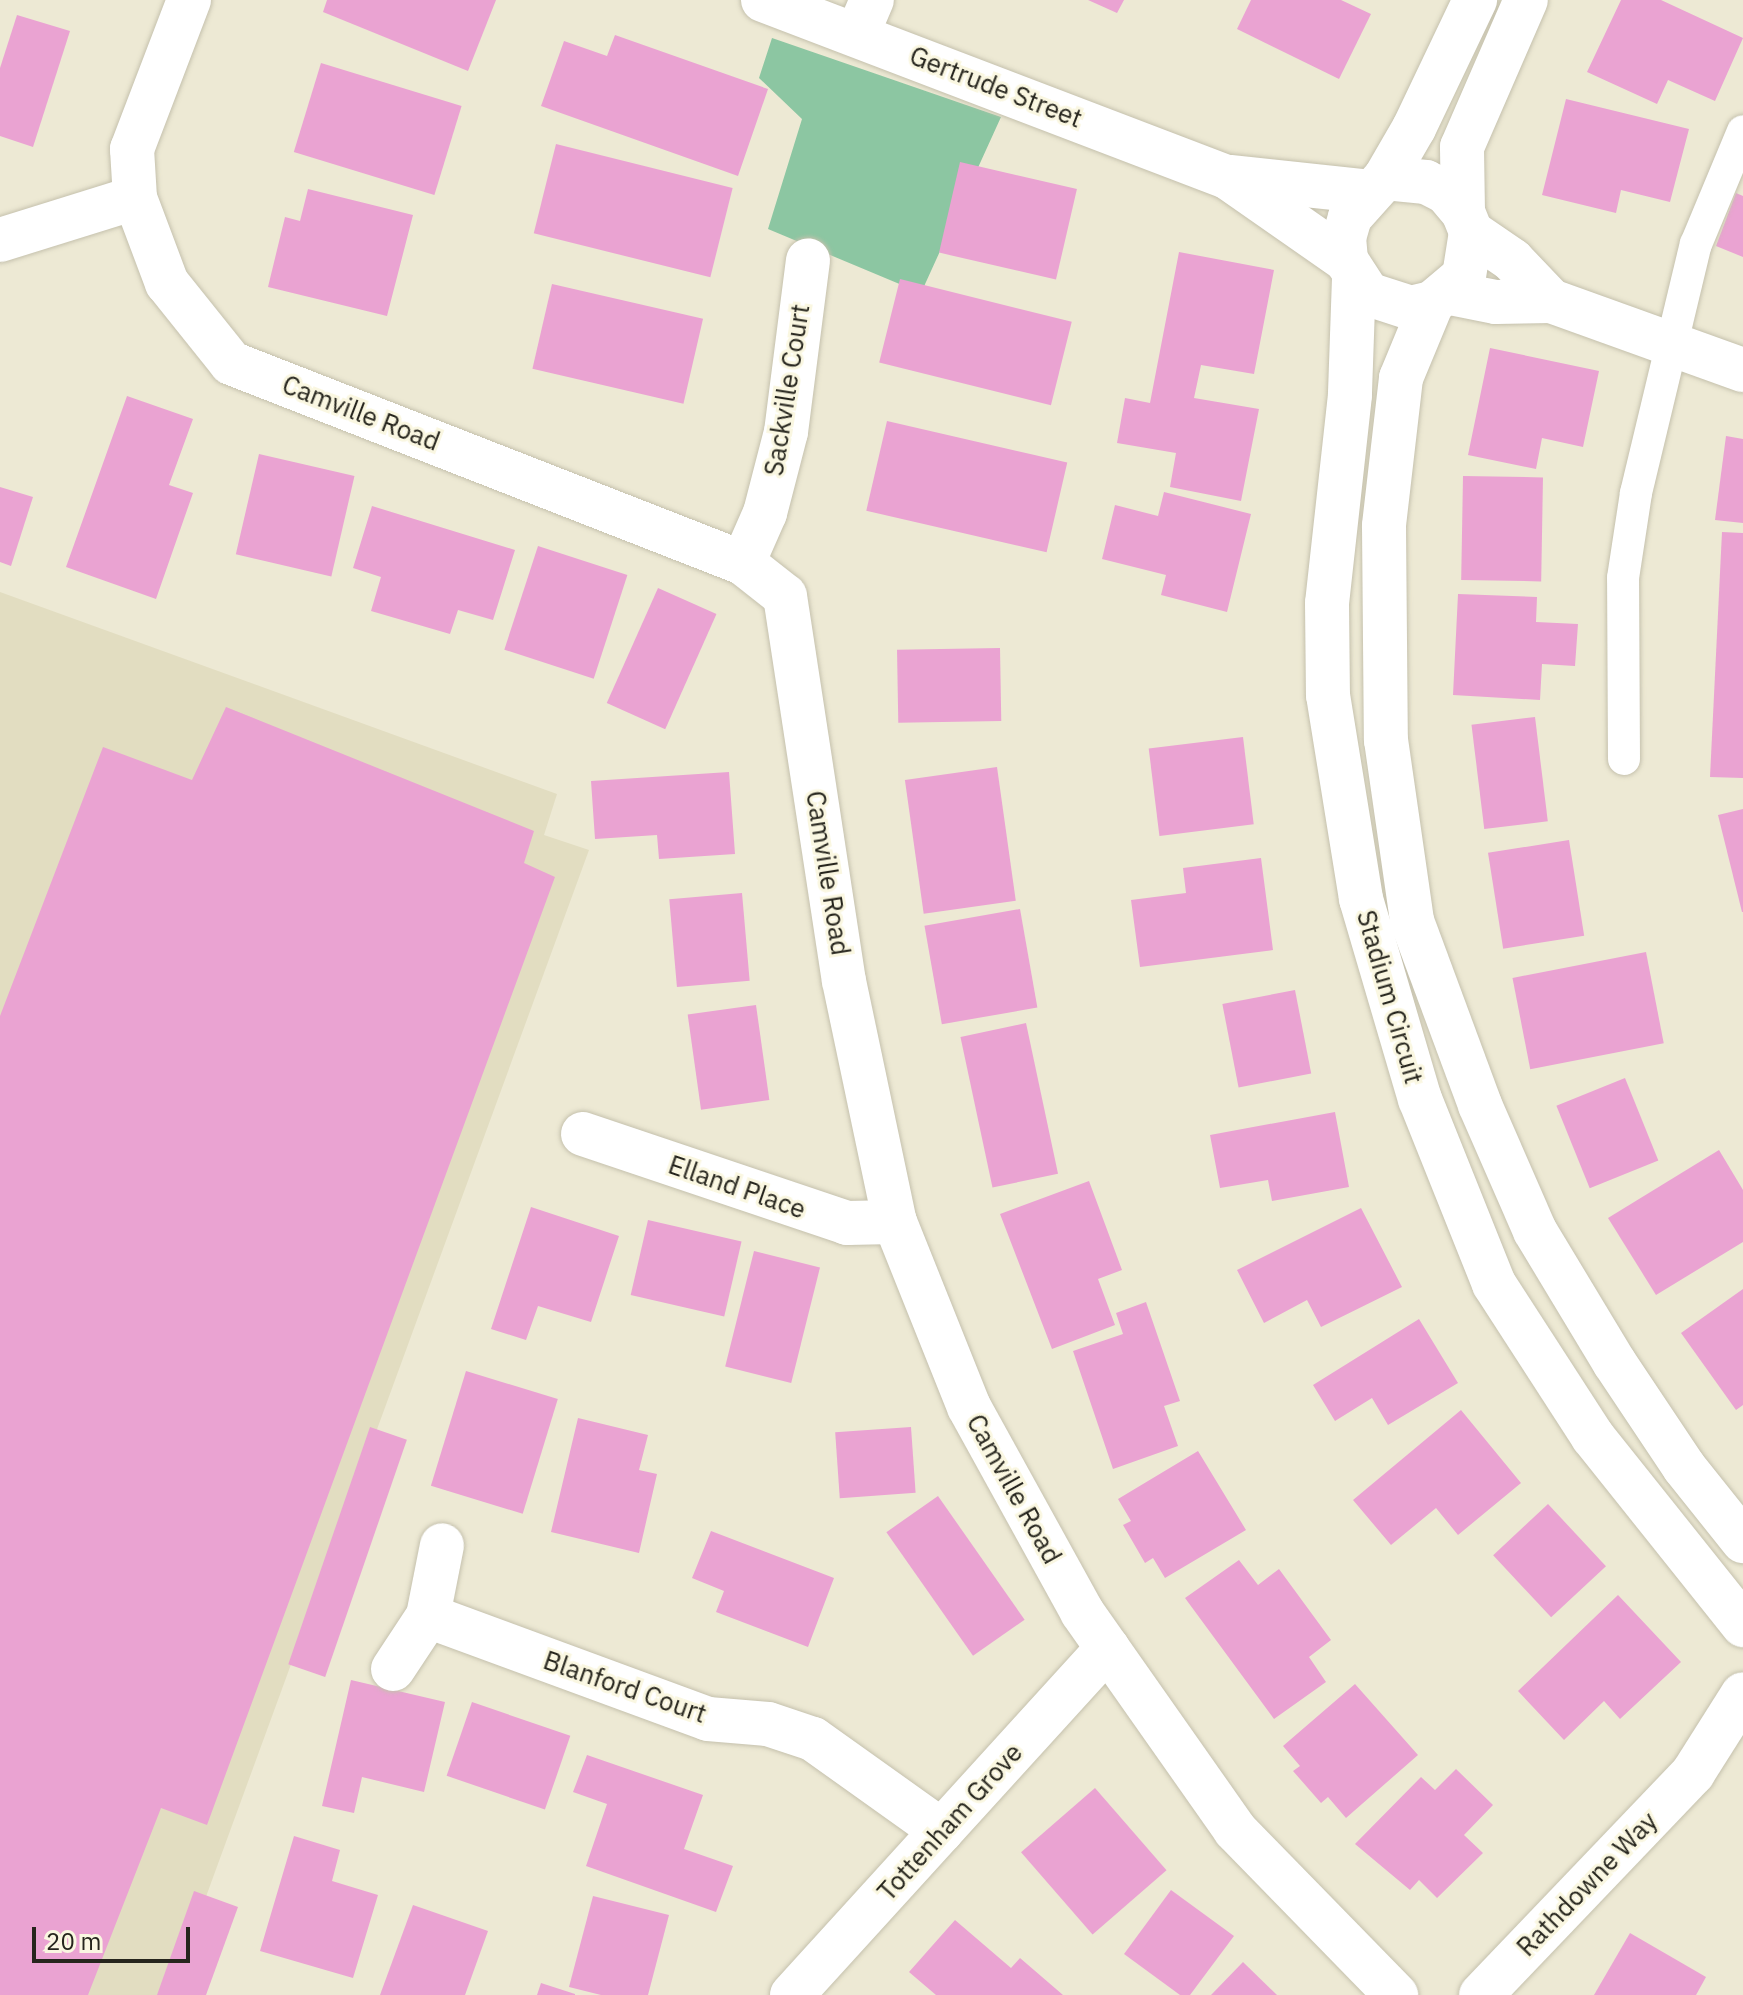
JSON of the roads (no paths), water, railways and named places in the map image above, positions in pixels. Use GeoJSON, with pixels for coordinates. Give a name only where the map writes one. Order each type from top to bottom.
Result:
{"type":"FeatureCollection","features":[{"type":"Feature","properties":{"kind":"street","name":"Camville Road"},"geometry":{"type":"LineString","coordinates":[[189,0],[132,149],[135,198],[167,283],[231,363],[743,563],[785,596],[844,981],[895,1222],[969,1407],[1108,1648],[1235,1830],[1396,1995]]}},
{"type":"Feature","properties":{"kind":"street","name":"Gertrude Street"},"geometry":{"type":"LineString","coordinates":[[763,0],[865,17],[1227,177],[1350,269]]}},
{"type":"Feature","properties":{"kind":"street"},"geometry":{"type":"LineString","coordinates":[[1475,0],[1378,185],[1350,217],[1350,269],[1368,294],[1388,304],[1411,308],[1441,298],[1496,302],[1551,301],[1743,370]]}},
{"type":"Feature","properties":{"kind":"street"},"geometry":{"type":"LineString","coordinates":[[1441,298],[1471,255],[1462,147],[1526,0]]}},
{"type":"Feature","properties":{"kind":"street","name":"Gertrude Street"},"geometry":{"type":"LineString","coordinates":[[1227,177],[1378,185]]}},
{"type":"Feature","properties":{"kind":"street"},"geometry":{"type":"LineString","coordinates":[[1378,185],[1426,182],[1446,192],[1467,222],[1512,260],[1551,301]]}},
{"type":"Feature","properties":{"kind":"street"},"geometry":{"type":"LineString","coordinates":[[0,240],[135,198]]}},
{"type":"Feature","properties":{"kind":"street","name":"Sackville Court"},"geometry":{"type":"LineString","coordinates":[[743,563],[765,513],[786,432],[808,260]]}},
{"type":"Feature","properties":{"kind":"street","name":"Stadium Circuit"},"geometry":{"type":"LineString","coordinates":[[1350,269],[1350,395],[1327,603],[1328,680],[1335,754],[1361,899],[1420,1099],[1494,1284],[1593,1437],[1743,1625]]}},
{"type":"Feature","properties":{"kind":"street","name":"Stadium Circuit"},"geometry":{"type":"LineString","coordinates":[[1441,298],[1401,378],[1384,526],[1386,740],[1412,921],[1480,1105],[1535,1231],[1631,1388],[1743,1541]]}},
{"type":"Feature","properties":{"kind":"street","name":"Elland Place"},"geometry":{"type":"LineString","coordinates":[[583,1134],[847,1223],[895,1222]]}},
{"type":"Feature","properties":{"kind":"street"},"geometry":{"type":"LineString","coordinates":[[393,1669],[428,1616],[442,1545]]}},
{"type":"Feature","properties":{"kind":"street","name":"Blanford Court"},"geometry":{"type":"LineString","coordinates":[[428,1616],[708,1719],[768,1724],[813,1739],[942,1831]]}},
{"type":"Feature","properties":{"kind":"street","name":"Tottenham Grove"},"geometry":{"type":"LineString","coordinates":[[792,1995],[1108,1648]]}},
{"type":"Feature","properties":{"kind":"street","name":"Rathdowne Way"},"geometry":{"type":"LineString","coordinates":[[1481,1995],[1693,1773],[1743,1694]]}},
{"type":"Feature","properties":{"kind":"street","name":"Rathdowne Way"},"geometry":{"type":"LineString","coordinates":[[1693,1773],[1743,1739]]}},
{"type":"Feature","properties":{"kind":"lane"},"geometry":{"type":"LineString","coordinates":[[1624,759],[1623,578],[1668,343],[1696,244],[1743,131]]}}]}
